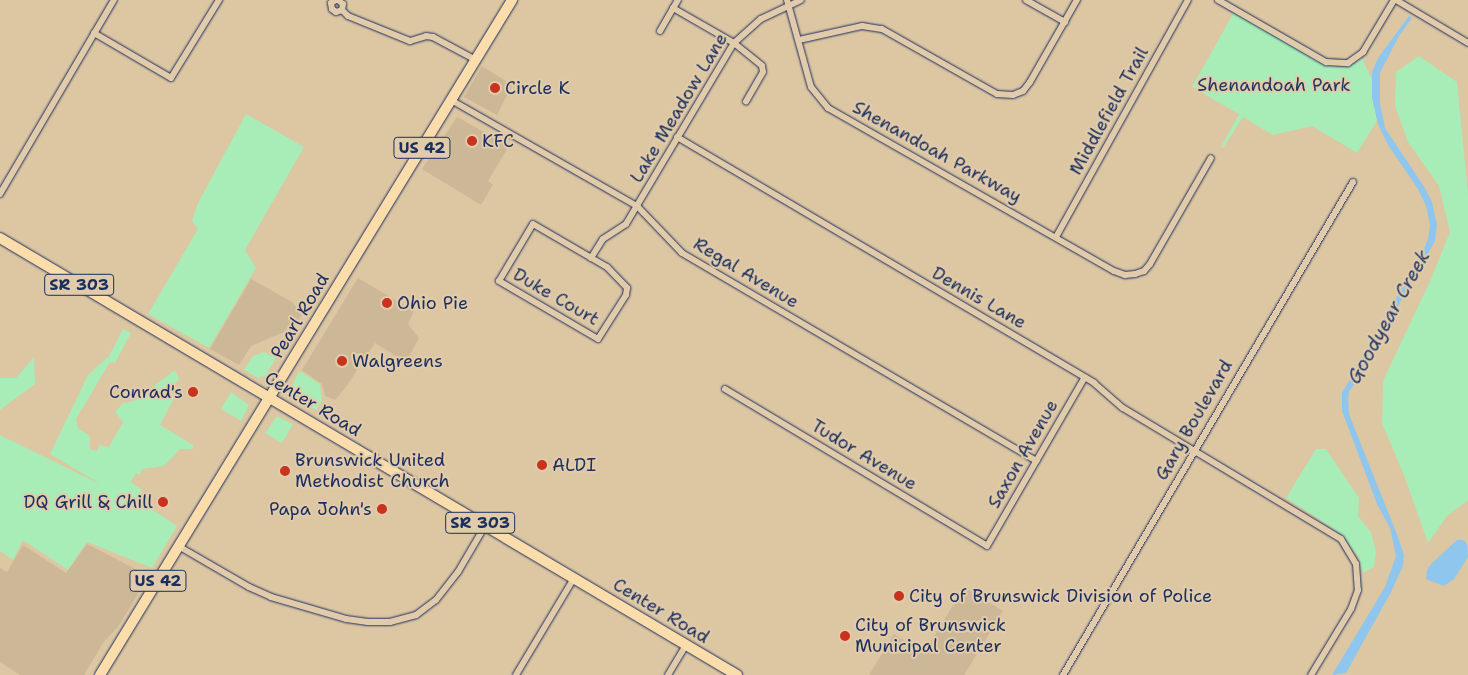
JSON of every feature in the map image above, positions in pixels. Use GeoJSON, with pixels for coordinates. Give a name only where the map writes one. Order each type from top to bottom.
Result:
{"type":"FeatureCollection","features":[{"type":"Feature","properties":{"kind":"main road","name":"Pearl Road"},"geometry":{"type":"LineString","coordinates":[[100,675],[180,547],[512,0]]}},
{"type":"Feature","properties":{"kind":"main road","name":"Center Road"},"geometry":{"type":"LineString","coordinates":[[0,238],[738,675]]}},
{"type":"Feature","properties":{"kind":"street"},"geometry":{"type":"LineString","coordinates":[[0,194],[114,0]]}},
{"type":"Feature","properties":{"kind":"street"},"geometry":{"type":"LineString","coordinates":[[94,33],[171,78],[219,0]]}},
{"type":"Feature","properties":{"kind":"street"},"geometry":{"type":"LineString","coordinates":[[337,0],[343,4],[342,10],[336,12],[332,9],[331,3],[337,0]]}},
{"type":"Feature","properties":{"kind":"street"},"geometry":{"type":"LineString","coordinates":[[660,32],[678,0]]}},
{"type":"Feature","properties":{"kind":"street","name":"Lake Meadow Lane"},"geometry":{"type":"LineString","coordinates":[[591,258],[603,239],[626,224],[734,43],[761,19],[789,3],[801,0]]}},
{"type":"Feature","properties":{"kind":"street"},"geometry":{"type":"LineString","coordinates":[[1026,0],[1065,22]]}},
{"type":"Feature","properties":{"kind":"street"},"geometry":{"type":"LineString","coordinates":[[799,40],[862,26],[882,29],[996,94],[1012,95],[1023,91],[1030,82],[1077,0]]}},
{"type":"Feature","properties":{"kind":"street","name":"Middlefield Trail"},"geometry":{"type":"LineString","coordinates":[[1056,237],[1188,0]]}},
{"type":"Feature","properties":{"kind":"street"},"geometry":{"type":"LineString","coordinates":[[1218,0],[1326,62],[1348,63],[1363,52],[1395,0],[1468,43]]}},
{"type":"Feature","properties":{"kind":"street","name":"Shenandoah Parkway"},"geometry":{"type":"LineString","coordinates":[[789,3],[811,87],[828,108],[1114,271],[1125,275],[1144,271],[1150,264],[1211,158]]}},
{"type":"Feature","properties":{"kind":"street"},"geometry":{"type":"LineString","coordinates":[[673,8],[734,43],[763,68],[746,102]]}},
{"type":"Feature","properties":{"kind":"street"},"geometry":{"type":"LineString","coordinates":[[342,10],[348,16],[410,41],[426,36],[433,37],[476,60]]}},
{"type":"Feature","properties":{"kind":"street","name":"Regal Avenue"},"geometry":{"type":"LineString","coordinates":[[451,100],[637,206],[682,254],[1036,461]]}},
{"type":"Feature","properties":{"kind":"street","name":"Dennis Lane"},"geometry":{"type":"LineString","coordinates":[[677,137],[1085,377],[1123,408],[1334,533],[1347,546],[1356,564],[1359,580],[1356,598],[1311,675]]}},
{"type":"Feature","properties":{"kind":"street","name":"Gary Boulevard"},"geometry":{"type":"LineString","coordinates":[[1063,675],[1353,182]]}},
{"type":"Feature","properties":{"kind":"street","name":"Duke Court"},"geometry":{"type":"LineString","coordinates":[[533,224],[591,258],[607,267],[628,288],[626,295],[598,338],[499,281],[533,224]]}},
{"type":"Feature","properties":{"kind":"street","name":"Saxon Avenue"},"geometry":{"type":"LineString","coordinates":[[987,546],[1085,377]]}},
{"type":"Feature","properties":{"kind":"street","name":"Tudor Avenue"},"geometry":{"type":"LineString","coordinates":[[725,389],[987,546]]}},
{"type":"Feature","properties":{"kind":"street"},"geometry":{"type":"LineString","coordinates":[[180,547],[248,588],[271,598],[346,619],[390,622],[416,615],[436,600],[458,572],[485,526]]}},
{"type":"Feature","properties":{"kind":"street"},"geometry":{"type":"LineString","coordinates":[[516,675],[574,578]]}},
{"type":"Feature","properties":{"kind":"street"},"geometry":{"type":"LineString","coordinates":[[668,675],[686,645]]}},
{"type":"Feature","properties":{"kind":"shaded area"},"geometry":{"type":"Polygon","coordinates":[[[482,66],[512,85],[497,115],[464,97],[482,66]]]}},
{"type":"Feature","properties":{"kind":"shaded area"},"geometry":{"type":"Polygon","coordinates":[[[457,117],[509,146],[488,181],[493,185],[481,205],[422,169],[457,117]]]}},
{"type":"Feature","properties":{"kind":"shaded area"},"geometry":{"type":"Polygon","coordinates":[[[358,278],[414,311],[408,324],[419,338],[406,362],[375,343],[346,387],[335,400],[325,396],[322,384],[302,370],[358,278]]]}},
{"type":"Feature","properties":{"kind":"shaded area"},"geometry":{"type":"Polygon","coordinates":[[[251,279],[292,302],[302,314],[297,323],[294,321],[284,332],[251,346],[239,365],[210,349],[251,279]]]}},
{"type":"Feature","properties":{"kind":"shaded area"},"geometry":{"type":"Polygon","coordinates":[[[87,544],[149,576],[118,627],[103,643],[84,675],[20,675],[0,662],[0,568],[7,572],[23,545],[66,573],[87,544]]]}},
{"type":"Feature","properties":{"kind":"shaded area"},"geometry":{"type":"Polygon","coordinates":[[[964,587],[1003,611],[964,675],[869,675],[894,634],[924,653],[964,587]]]}},
{"type":"Feature","properties":{"kind":"green space","name":"Shenandoah Park"},"geometry":{"type":"Polygon","coordinates":[[[1234,12],[1328,65],[1341,68],[1356,63],[1362,58],[1373,82],[1380,116],[1357,153],[1312,126],[1273,135],[1243,117],[1223,148],[1221,147],[1239,114],[1192,87],[1234,12]]]}},
{"type":"Feature","properties":{"kind":"green space"},"geometry":{"type":"Polygon","coordinates":[[[1419,56],[1457,82],[1468,194],[1468,500],[1447,516],[1428,543],[1405,478],[1382,423],[1383,381],[1431,279],[1450,232],[1439,186],[1408,142],[1395,106],[1396,72],[1419,56]]]}},
{"type":"Feature","properties":{"kind":"green space"},"geometry":{"type":"Polygon","coordinates":[[[246,114],[304,147],[245,250],[256,268],[209,348],[148,314],[198,229],[192,221],[198,203],[246,114]]]}},
{"type":"Feature","properties":{"kind":"green space"},"geometry":{"type":"Polygon","coordinates":[[[123,329],[131,333],[115,363],[110,362],[76,419],[78,428],[90,436],[90,449],[97,451],[99,445],[109,447],[123,422],[115,412],[123,403],[134,401],[175,370],[179,379],[169,391],[175,397],[160,425],[193,445],[193,449],[180,449],[164,466],[142,469],[140,475],[136,473],[131,482],[142,490],[141,497],[147,506],[177,526],[152,568],[87,542],[68,570],[23,540],[13,560],[0,551],[0,435],[102,485],[50,454],[88,375],[109,356],[123,329]]]}},
{"type":"Feature","properties":{"kind":"green space"},"geometry":{"type":"Polygon","coordinates":[[[264,352],[276,358],[265,376],[258,378],[244,370],[253,356],[264,352]]]}},
{"type":"Feature","properties":{"kind":"green space"},"geometry":{"type":"Polygon","coordinates":[[[34,357],[35,384],[0,410],[0,378],[16,378],[34,357]]]}},
{"type":"Feature","properties":{"kind":"green space"},"geometry":{"type":"Polygon","coordinates":[[[299,371],[320,384],[322,401],[316,410],[293,398],[289,392],[299,371]]]}},
{"type":"Feature","properties":{"kind":"green space"},"geometry":{"type":"Polygon","coordinates":[[[231,392],[249,405],[241,421],[221,409],[231,392]]]}},
{"type":"Feature","properties":{"kind":"green space"},"geometry":{"type":"Polygon","coordinates":[[[277,416],[293,424],[282,443],[265,433],[277,416]]]}},
{"type":"Feature","properties":{"kind":"green space"},"geometry":{"type":"Polygon","coordinates":[[[1316,449],[1326,449],[1359,498],[1358,516],[1371,532],[1376,552],[1374,567],[1363,573],[1358,556],[1340,533],[1286,498],[1316,449]]]}},
{"type":"Feature","properties":{"kind":"water","name":"Goodyear Creek"},"geometry":{"type":"Polygon","coordinates":[[[1409,16],[1412,18],[1399,36],[1380,73],[1380,103],[1385,128],[1425,188],[1432,202],[1437,225],[1435,241],[1380,338],[1372,347],[1361,376],[1349,391],[1348,398],[1349,414],[1404,555],[1403,566],[1391,592],[1346,673],[1332,675],[1385,587],[1396,556],[1390,528],[1377,504],[1342,411],[1342,393],[1428,239],[1430,225],[1426,206],[1418,189],[1388,145],[1378,124],[1372,98],[1372,72],[1378,58],[1409,16]]]}},
{"type":"Feature","properties":{"kind":"water"},"geometry":{"type":"Polygon","coordinates":[[[1457,540],[1463,540],[1467,544],[1468,557],[1454,579],[1444,586],[1426,579],[1427,570],[1431,564],[1457,540]]]}},
{"type":"Feature","properties":{"kind":"place","name":"Circle K"},"geometry":{"type":"Point","coordinates":[495,88]}},
{"type":"Feature","properties":{"kind":"place","name":"KFC"},"geometry":{"type":"Point","coordinates":[472,141]}},
{"type":"Feature","properties":{"kind":"place","name":"Ohio Pie"},"geometry":{"type":"Point","coordinates":[387,303]}},
{"type":"Feature","properties":{"kind":"place","name":"Walgreens"},"geometry":{"type":"Point","coordinates":[342,361]}},
{"type":"Feature","properties":{"kind":"place","name":"Conrad's"},"geometry":{"type":"Point","coordinates":[193,392]}},
{"type":"Feature","properties":{"kind":"place","name":"ALDI"},"geometry":{"type":"Point","coordinates":[542,465]}},
{"type":"Feature","properties":{"kind":"place","name":"Brunswick United Methodist Church"},"geometry":{"type":"Point","coordinates":[285,471]}},
{"type":"Feature","properties":{"kind":"place","name":"DQ Grill & Chill"},"geometry":{"type":"Point","coordinates":[163,502]}},
{"type":"Feature","properties":{"kind":"place","name":"Papa John's"},"geometry":{"type":"Point","coordinates":[382,509]}},
{"type":"Feature","properties":{"kind":"place","name":"City of Brunswick Division of Police"},"geometry":{"type":"Point","coordinates":[899,596]}},
{"type":"Feature","properties":{"kind":"place","name":"City of Brunswick Municipal Center"},"geometry":{"type":"Point","coordinates":[845,636]}}]}
